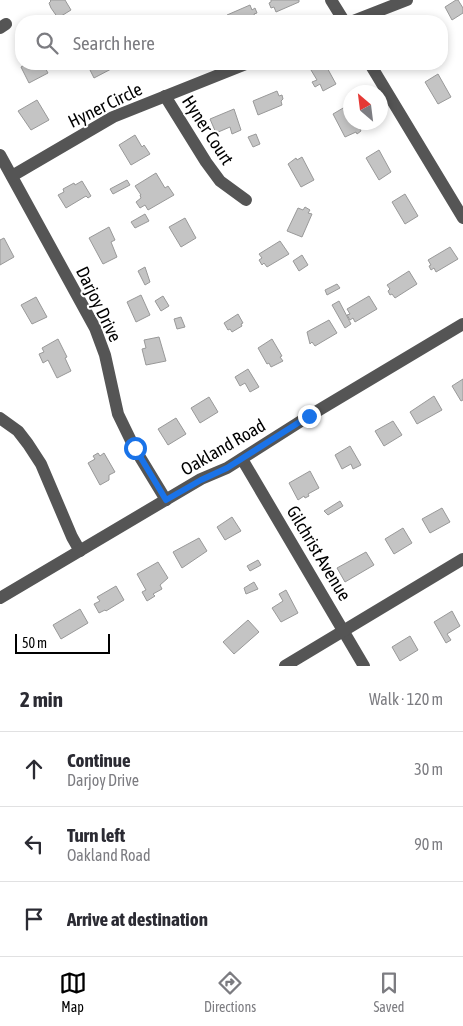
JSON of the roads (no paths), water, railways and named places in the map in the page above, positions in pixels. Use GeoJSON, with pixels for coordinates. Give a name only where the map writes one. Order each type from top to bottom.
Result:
{"type":"FeatureCollection","features":[{"type":"Feature","properties":{"kind":"street"},"geometry":{"type":"LineString","coordinates":[[331,0],[340,15]]}},
{"type":"Feature","properties":{"kind":"street"},"geometry":{"type":"LineString","coordinates":[[368,15],[407,0]]}},
{"type":"Feature","properties":{"kind":"street","name":"Hyner Circle"},"geometry":{"type":"LineString","coordinates":[[12,176],[113,117],[231,70]]}},
{"type":"Feature","properties":{"kind":"street"},"geometry":{"type":"LineString","coordinates":[[374,70],[463,218]]}},
{"type":"Feature","properties":{"kind":"street","name":"Hyner Court"},"geometry":{"type":"LineString","coordinates":[[165,96],[220,182],[246,200]]}},
{"type":"Feature","properties":{"kind":"street","name":"Darjoy Drive"},"geometry":{"type":"LineString","coordinates":[[0,155],[95,328],[105,355],[118,414],[135,448],[166,500]]}},
{"type":"Feature","properties":{"kind":"street","name":"Oakland Road"},"geometry":{"type":"LineString","coordinates":[[0,598],[166,500],[242,459],[309,416],[463,324]]}},
{"type":"Feature","properties":{"kind":"street"},"geometry":{"type":"LineString","coordinates":[[0,418],[18,431],[41,464],[64,519],[80,551]]}},
{"type":"Feature","properties":{"kind":"street","name":"Gilchrist Avenue"},"geometry":{"type":"LineString","coordinates":[[242,459],[364,666]]}},
{"type":"Feature","properties":{"kind":"street"},"geometry":{"type":"LineString","coordinates":[[285,666],[463,559]]}}]}
